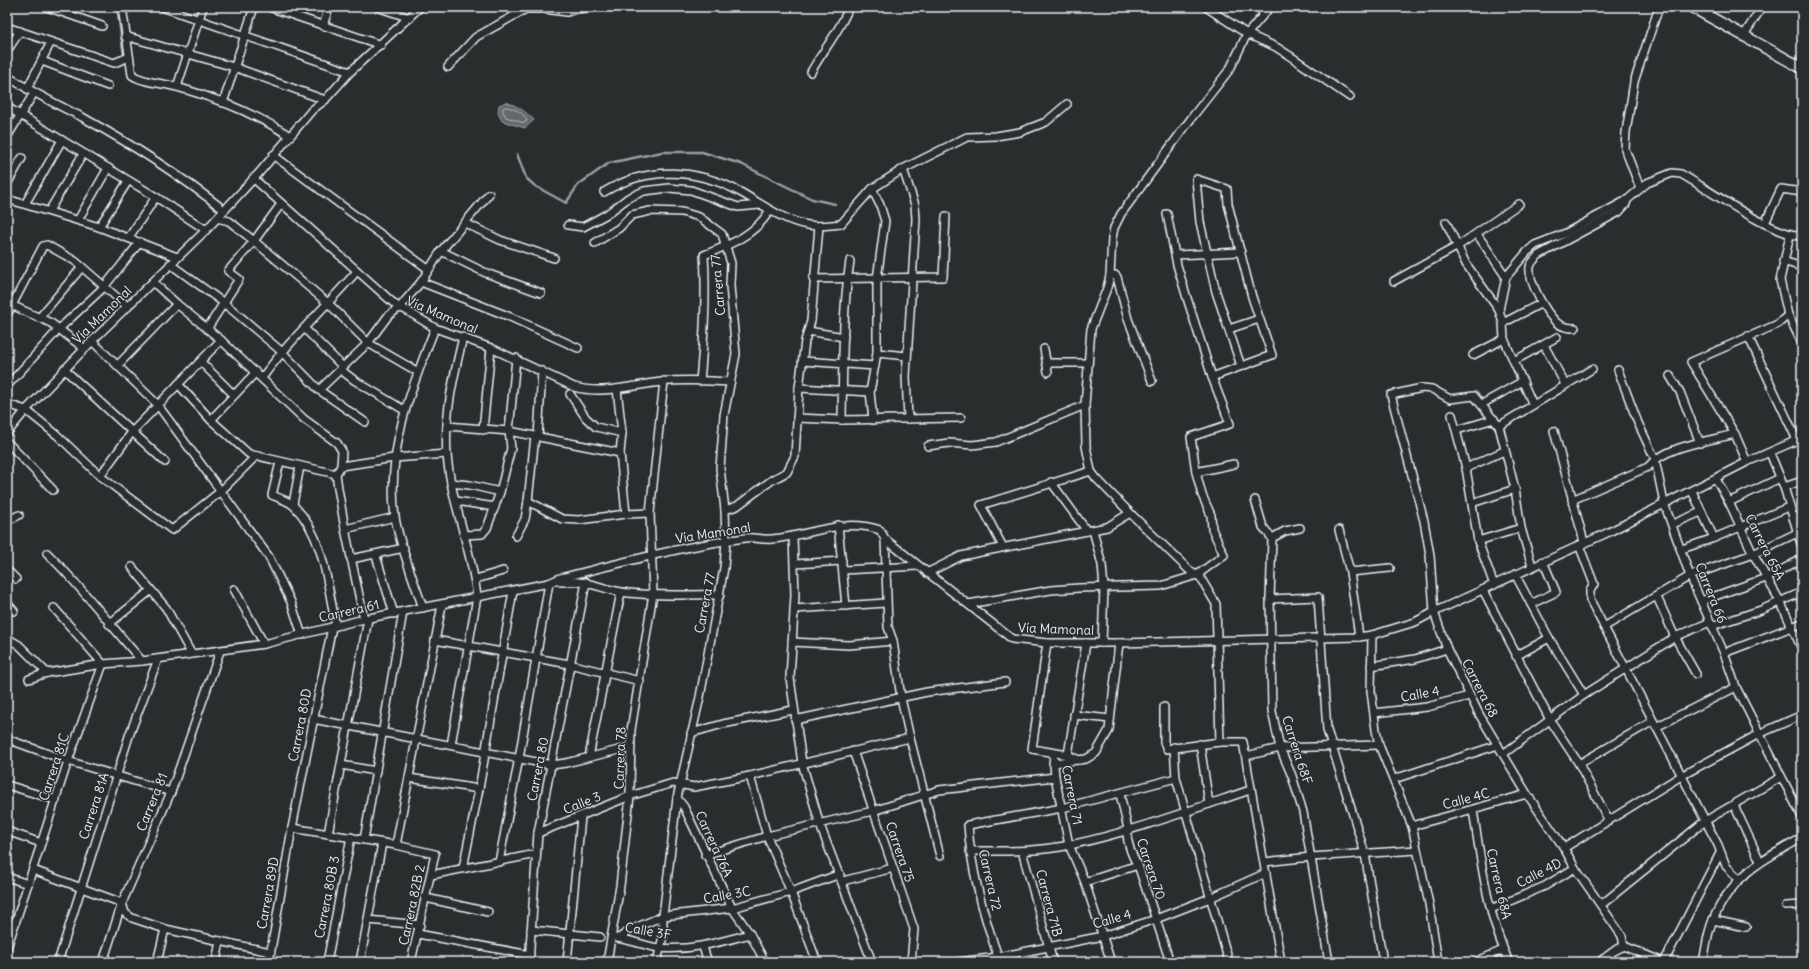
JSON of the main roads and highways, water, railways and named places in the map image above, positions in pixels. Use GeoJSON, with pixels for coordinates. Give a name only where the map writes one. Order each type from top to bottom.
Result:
{"type":"FeatureCollection","features":[{"type":"Feature","properties":{"kind":"water"},"geometry":{"type":"Polygon","coordinates":[[[506,102],[521,109],[534,120],[525,128],[502,121],[498,113],[499,105],[506,102]]]}},
{"type":"Feature","properties":{"kind":"waterway"},"geometry":{"type":"LineString","coordinates":[[117,7],[124,56]]}},
{"type":"Feature","properties":{"kind":"waterway"},"geometry":{"type":"LineString","coordinates":[[517,154],[526,178],[535,186],[566,203],[578,185],[609,163],[662,152],[702,152],[741,164],[812,199],[835,204]]}}]}
